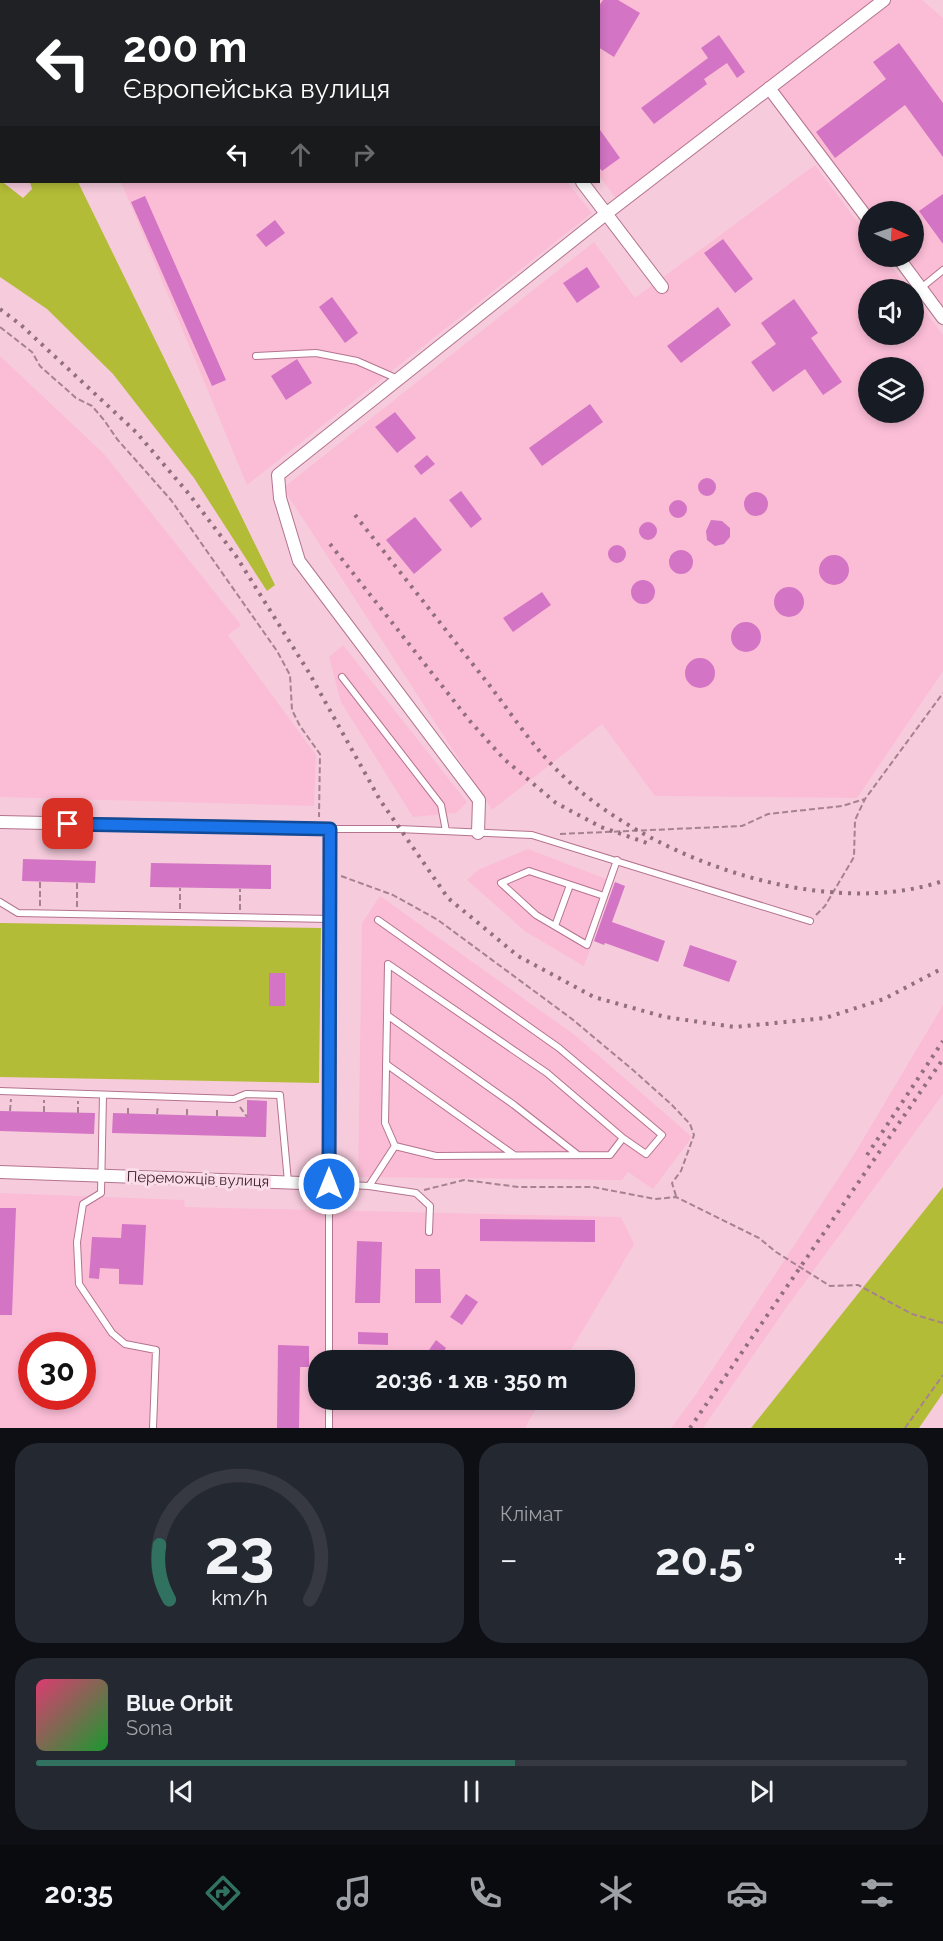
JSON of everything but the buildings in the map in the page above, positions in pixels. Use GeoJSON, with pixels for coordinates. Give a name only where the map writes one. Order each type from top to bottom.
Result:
{"type":"FeatureCollection","features":[{"type":"Feature","properties":{"kind":"street"},"geometry":{"type":"LineString","coordinates":[[478,833],[479,800],[299,561],[280,498],[278,475],[606,213],[884,0]]}},
{"type":"Feature","properties":{"kind":"street"},"geometry":{"type":"LineString","coordinates":[[769,88],[858,206]]}},
{"type":"Feature","properties":{"kind":"street"},"geometry":{"type":"LineString","coordinates":[[583,183],[663,287]]}},
{"type":"Feature","properties":{"kind":"street"},"geometry":{"type":"LineString","coordinates":[[924,293],[943,318]]}},
{"type":"Feature","properties":{"kind":"street"},"geometry":{"type":"LineString","coordinates":[[0,822],[324,829],[330,873],[329,1184]]}},
{"type":"Feature","properties":{"kind":"street","name":"Переможців вулиця"},"geometry":{"type":"LineString","coordinates":[[0,1172],[329,1184]]}},
{"type":"Feature","properties":{"kind":"lane"},"geometry":{"type":"LineString","coordinates":[[924,285],[943,270]]}},
{"type":"Feature","properties":{"kind":"lane"},"geometry":{"type":"LineString","coordinates":[[256,356],[316,352],[357,361],[398,379]]}},
{"type":"Feature","properties":{"kind":"lane"},"geometry":{"type":"LineString","coordinates":[[342,677],[441,805],[446,831]]}},
{"type":"Feature","properties":{"kind":"lane"},"geometry":{"type":"LineString","coordinates":[[324,829],[532,835],[810,921]]}},
{"type":"Feature","properties":{"kind":"lane"},"geometry":{"type":"LineString","coordinates":[[604,896],[529,871],[501,883],[536,915],[587,945],[604,896],[616,860]]}},
{"type":"Feature","properties":{"kind":"lane"},"geometry":{"type":"LineString","coordinates":[[555,926],[570,885]]}},
{"type":"Feature","properties":{"kind":"lane"},"geometry":{"type":"LineString","coordinates":[[0,902],[18,913],[330,919]]}},
{"type":"Feature","properties":{"kind":"lane"},"geometry":{"type":"LineString","coordinates":[[378,920],[559,1048],[662,1135],[646,1154],[623,1138],[547,1073],[388,963],[385,1123],[396,1146]]}},
{"type":"Feature","properties":{"kind":"lane"},"geometry":{"type":"LineString","coordinates":[[387,1015],[514,1105],[579,1155]]}},
{"type":"Feature","properties":{"kind":"lane"},"geometry":{"type":"LineString","coordinates":[[386,1064],[515,1155]]}},
{"type":"Feature","properties":{"kind":"lane"},"geometry":{"type":"LineString","coordinates":[[0,1091],[234,1099],[246,1094],[280,1095],[288,1183]]}},
{"type":"Feature","properties":{"kind":"lane"},"geometry":{"type":"LineString","coordinates":[[103,1095],[101,1193],[83,1204],[77,1242],[79,1284],[112,1333],[125,1344],[156,1350],[153,1428]]}},
{"type":"Feature","properties":{"kind":"lane"},"geometry":{"type":"LineString","coordinates":[[396,1146],[436,1156],[610,1155],[623,1138]]}},
{"type":"Feature","properties":{"kind":"lane"},"geometry":{"type":"LineString","coordinates":[[369,1186],[396,1146]]}},
{"type":"Feature","properties":{"kind":"lane"},"geometry":{"type":"LineString","coordinates":[[329,1350],[329,1184],[369,1186],[416,1193],[430,1206],[429,1232]]}},
{"type":"Feature","properties":{"kind":"lane"},"geometry":{"type":"LineString","coordinates":[[329,1410],[329,1428]]}},
{"type":"Feature","properties":{"kind":"path"},"geometry":{"type":"LineString","coordinates":[[0,327],[32,352],[40,366],[76,398],[92,406],[104,420],[117,439],[171,500],[277,651],[290,675],[292,710],[300,726],[320,754],[324,829]]}},
{"type":"Feature","properties":{"kind":"path"},"geometry":{"type":"LineString","coordinates":[[810,921],[825,906],[854,857],[855,820],[865,799],[943,693]]}},
{"type":"Feature","properties":{"kind":"path"},"geometry":{"type":"LineString","coordinates":[[554,834],[742,826],[768,814],[842,806],[865,799]]}},
{"type":"Feature","properties":{"kind":"path"},"geometry":{"type":"LineString","coordinates":[[330,873],[359,881],[393,895],[438,920],[572,1019],[671,1104],[690,1124],[694,1135],[681,1171],[672,1184],[676,1197]]}},
{"type":"Feature","properties":{"kind":"path"},"geometry":{"type":"LineString","coordinates":[[40,882],[40,913]]}},
{"type":"Feature","properties":{"kind":"path"},"geometry":{"type":"LineString","coordinates":[[76,914],[77,883]]}},
{"type":"Feature","properties":{"kind":"path"},"geometry":{"type":"LineString","coordinates":[[180,888],[180,916]]}},
{"type":"Feature","properties":{"kind":"path"},"geometry":{"type":"LineString","coordinates":[[240,889],[240,917]]}},
{"type":"Feature","properties":{"kind":"path"},"geometry":{"type":"LineString","coordinates":[[234,1099],[247,1117]]}},
{"type":"Feature","properties":{"kind":"path"},"geometry":{"type":"LineString","coordinates":[[416,1193],[427,1188],[464,1180],[519,1187],[593,1186],[655,1199],[676,1197],[759,1238],[776,1252],[830,1286],[858,1285],[912,1314],[943,1323]]}},
{"type":"Feature","properties":{"kind":"path"},"geometry":{"type":"LineString","coordinates":[[904,1428],[943,1375]]}},
{"type":"Feature","properties":{"kind":"shaded area"},"geometry":{"type":"Polygon","coordinates":[[[600,0],[922,0],[943,18],[943,310],[924,285],[924,279],[920,279],[911,267],[924,267],[924,201],[861,201],[772,84],[618,201],[600,177],[600,0]]]}},
{"type":"Feature","properties":{"kind":"shaded area"},"geometry":{"type":"Polygon","coordinates":[[[815,165],[858,223],[858,267],[892,267],[901,279],[858,279],[858,345],[924,345],[924,309],[943,335],[943,671],[857,798],[655,796],[602,724],[492,810],[283,488],[594,242],[635,298],[815,165]]]}},
{"type":"Feature","properties":{"kind":"shaded area"},"geometry":{"type":"Polygon","coordinates":[[[121,183],[568,183],[592,213],[247,485],[121,183]]]}},
{"type":"Feature","properties":{"kind":"shaded area"},"geometry":{"type":"Polygon","coordinates":[[[0,356],[104,454],[241,625],[228,635],[316,755],[314,806],[0,797],[0,356]]]}},
{"type":"Feature","properties":{"kind":"shaded area"},"geometry":{"type":"Polygon","coordinates":[[[343,645],[467,802],[456,813],[413,817],[341,702],[329,657],[343,645]]]}},
{"type":"Feature","properties":{"kind":"shaded area"},"geometry":{"type":"Polygon","coordinates":[[[528,849],[614,882],[584,966],[526,932],[467,880],[478,870],[528,849]]]}},
{"type":"Feature","properties":{"kind":"shaded area"},"geometry":{"type":"Polygon","coordinates":[[[380,896],[576,1036],[692,1137],[653,1189],[628,1172],[622,1180],[358,1177],[362,923],[380,896]]]}},
{"type":"Feature","properties":{"kind":"shaded area"},"geometry":{"type":"Polygon","coordinates":[[[943,1005],[943,1094],[786,1308],[703,1428],[671,1428],[697,1393],[855,1153],[943,1005]]]}},
{"type":"Feature","properties":{"kind":"shaded area"},"geometry":{"type":"Polygon","coordinates":[[[0,1193],[184,1200],[185,1207],[621,1217],[634,1244],[571,1350],[308,1350],[308,1410],[535,1410],[525,1428],[0,1428],[0,1193]]]}},
{"type":"Feature","properties":{"kind":"green space"},"geometry":{"type":"Polygon","coordinates":[[[0,183],[4,183],[23,198],[32,189],[30,183],[78,183],[275,585],[267,591],[194,478],[113,374],[47,309],[0,277],[0,183]]]}},
{"type":"Feature","properties":{"kind":"green space"},"geometry":{"type":"Polygon","coordinates":[[[0,923],[321,928],[319,1083],[0,1077],[0,923]]]}},
{"type":"Feature","properties":{"kind":"green space"},"geometry":{"type":"Polygon","coordinates":[[[943,1187],[943,1393],[919,1428],[751,1428],[943,1187]]]}},
{"type":"Feature","properties":{"kind":"railway"},"geometry":{"type":"LineString","coordinates":[[0,309],[21,325],[136,432],[189,494],[236,556],[308,671],[380,800],[448,898],[518,956],[594,997],[665,1017],[735,1027],[825,1018],[884,999],[943,968]]}},
{"type":"Feature","properties":{"kind":"railway"},"geometry":{"type":"LineString","coordinates":[[355,515],[544,756],[588,798],[632,827],[681,853],[734,872],[788,886],[843,893],[895,892],[943,881]]}},
{"type":"Feature","properties":{"kind":"railway"},"geometry":{"type":"LineString","coordinates":[[330,544],[469,720],[504,759],[556,803],[601,827],[650,844]]}},
{"type":"Feature","properties":{"kind":"railway"},"geometry":{"type":"LineString","coordinates":[[867,1155],[943,1041]]}},
{"type":"Feature","properties":{"kind":"railway"},"geometry":{"type":"LineString","coordinates":[[690,1428],[943,1059]]}},
{"type":"Feature","properties":{"kind":"route"},"geometry":{"type":"LineString","coordinates":[[68,824],[330,829],[329,1184]]}}]}
